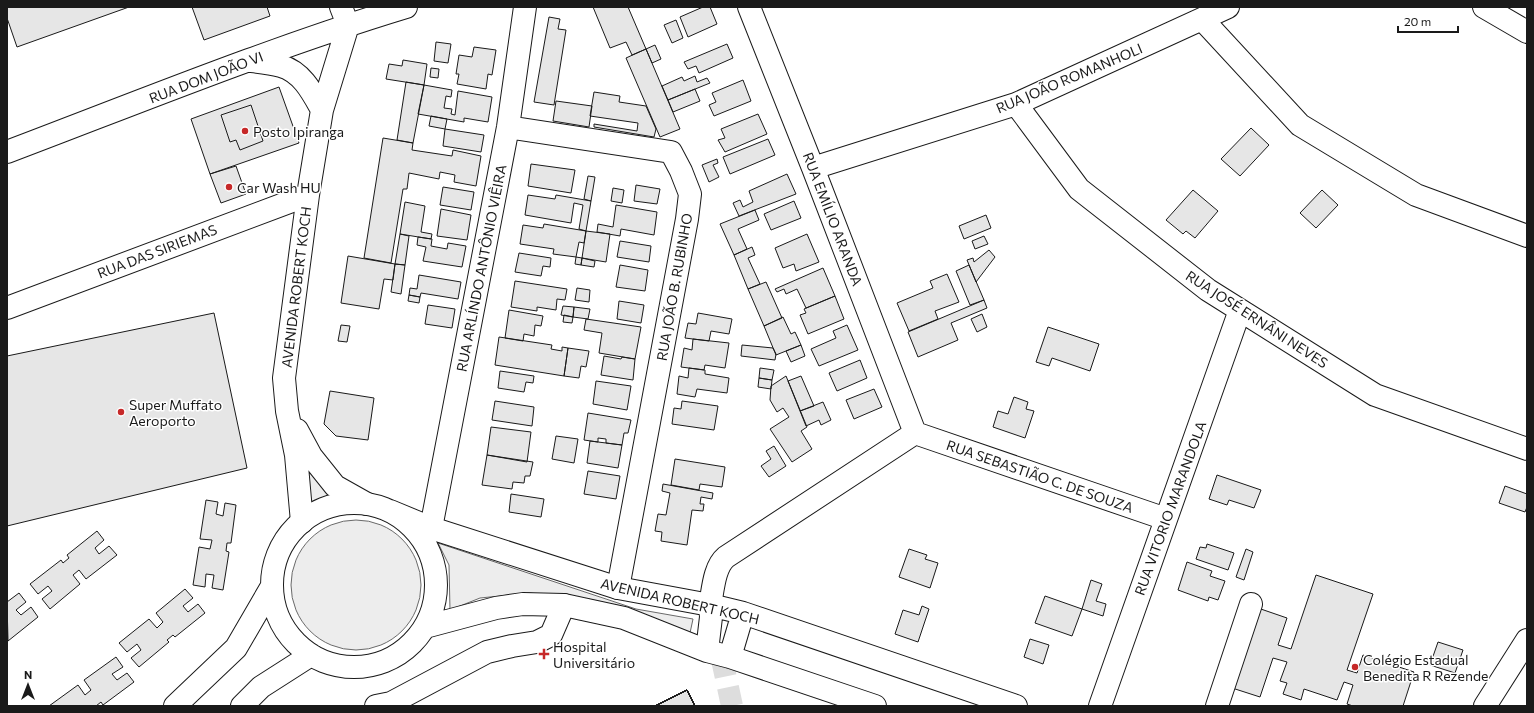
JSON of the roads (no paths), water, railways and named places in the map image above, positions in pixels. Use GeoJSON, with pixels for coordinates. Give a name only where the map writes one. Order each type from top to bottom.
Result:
{"type":"FeatureCollection","features":[{"type":"Feature","properties":{"kind":"street","name":"RUA DOM JOÃO VI"},"geometry":{"type":"LineString","coordinates":[[7,152],[249,60],[344,16],[406,7]]}},
{"type":"Feature","properties":{"kind":"street","name":"RUA ARLÍNDO ANTÔNIO VIÊIRA"},"geometry":{"type":"LineString","coordinates":[[431,528],[508,127],[525,7]]}},
{"type":"Feature","properties":{"kind":"street","name":"RUA EMÍLIO ARANDA"},"geometry":{"type":"LineString","coordinates":[[749,7],[915,433]]}},
{"type":"Feature","properties":{"kind":"street","name":"RUA JOÃO ROMANHOLI"},"geometry":{"type":"LineString","coordinates":[[813,168],[1016,104],[1228,7]]}},
{"type":"Feature","properties":{"kind":"street"},"geometry":{"type":"LineString","coordinates":[[1484,7],[1527,32]]}},
{"type":"Feature","properties":{"kind":"street","name":"AVENIDA ROBERT KOCH"},"geometry":{"type":"LineString","coordinates":[[302,522],[296,455],[287,411],[284,378],[308,195],[322,110],[344,16]]}},
{"type":"Feature","properties":{"kind":"street"},"geometry":{"type":"LineString","coordinates":[[1202,19],[1300,125],[1416,195],[1527,236]]}},
{"type":"Feature","properties":{"kind":"street"},"geometry":{"type":"LineString","coordinates":[[249,60],[282,66],[298,75],[311,90],[322,110]]}},
{"type":"Feature","properties":{"kind":"street","name":"RUA JOSÉ ERNÂNI NEVES"},"geometry":{"type":"LineString","coordinates":[[1016,104],[1079,189],[1208,290],[1375,395],[1527,449]]}},
{"type":"Feature","properties":{"kind":"street","name":"RUA JOÃO B. RUBINHO"},"geometry":{"type":"LineString","coordinates":[[508,127],[671,152],[681,171],[690,194],[686,227],[618,588]]}},
{"type":"Feature","properties":{"kind":"street","name":"RUA DAS SIRIEMAS"},"geometry":{"type":"LineString","coordinates":[[7,308],[308,195]]}},
{"type":"Feature","properties":{"kind":"street","name":"RUA VITORIO MARANDOLA"},"geometry":{"type":"LineString","coordinates":[[1100,706],[1240,310]]}},
{"type":"Feature","properties":{"kind":"street","name":"AVENIDA ROBERT KOCH"},"geometry":{"type":"LineString","coordinates":[[287,411],[311,456],[335,486],[367,504]]}},
{"type":"Feature","properties":{"kind":"street"},"geometry":{"type":"LineString","coordinates":[[706,651],[711,617],[710,605],[722,560],[915,433]]}},
{"type":"Feature","properties":{"kind":"street","name":"RUA SEBASTIÃO C. DE SOUZA"},"geometry":{"type":"LineString","coordinates":[[915,433],[1166,519]]}},
{"type":"Feature","properties":{"kind":"street"},"geometry":{"type":"LineString","coordinates":[[344,504],[367,504],[390,511],[412,527],[428,549],[436,575],[435,602],[425,627],[408,647],[386,661],[361,667],[335,665],[311,655],[290,637],[277,613],[272,586],[275,562],[285,540],[302,522],[322,510],[344,504]]}},
{"type":"Feature","properties":{"kind":"street","name":"AVENIDA ROBERT KOCH"},"geometry":{"type":"LineString","coordinates":[[390,511],[431,528],[618,588],[710,605],[743,613],[1016,706]]}},
{"type":"Feature","properties":{"kind":"street"},"geometry":{"type":"LineString","coordinates":[[175,706],[236,648],[272,586]]}},
{"type":"Feature","properties":{"kind":"street","name":"AVENIDA ROBERT KOCH"},"geometry":{"type":"LineString","coordinates":[[425,627],[496,608],[523,604],[564,605],[624,618],[706,651],[730,657],[875,706]]}},
{"type":"Feature","properties":{"kind":"street"},"geometry":{"type":"LineString","coordinates":[[1217,706],[1251,604]]}},
{"type":"Feature","properties":{"kind":"street"},"geometry":{"type":"LineString","coordinates":[[376,706],[391,703],[487,652],[537,642],[551,635],[564,605]]}},
{"type":"Feature","properties":{"kind":"street"},"geometry":{"type":"LineString","coordinates":[[730,657],[743,613]]}},
{"type":"Feature","properties":{"kind":"street"},"geometry":{"type":"LineString","coordinates":[[1485,706],[1521,661],[1527,640]]}},
{"type":"Feature","properties":{"kind":"street"},"geometry":{"type":"LineString","coordinates":[[242,706],[261,688],[311,655]]}},
{"type":"Feature","properties":{"kind":"tunnel"},"geometry":{"type":"LineString","coordinates":[[721,655],[732,706]]}},
{"type":"Feature","properties":{"kind":"place","name":"Posto Ipiranga"},"geometry":{"type":"Point","coordinates":[245,131]}},
{"type":"Feature","properties":{"kind":"place","name":"Car Wash HU"},"geometry":{"type":"Point","coordinates":[229,187]}},
{"type":"Feature","properties":{"kind":"place","name":"Super Muffato Aeroporto"},"geometry":{"type":"Point","coordinates":[121,412]}},
{"type":"Feature","properties":{"kind":"place","name":"Hospital Universitário"},"geometry":{"type":"Point","coordinates":[544,654]}},
{"type":"Feature","properties":{"kind":"place","name":"Colégio Estadual Benedita R Rezende"},"geometry":{"type":"Point","coordinates":[1355,667]}}]}
